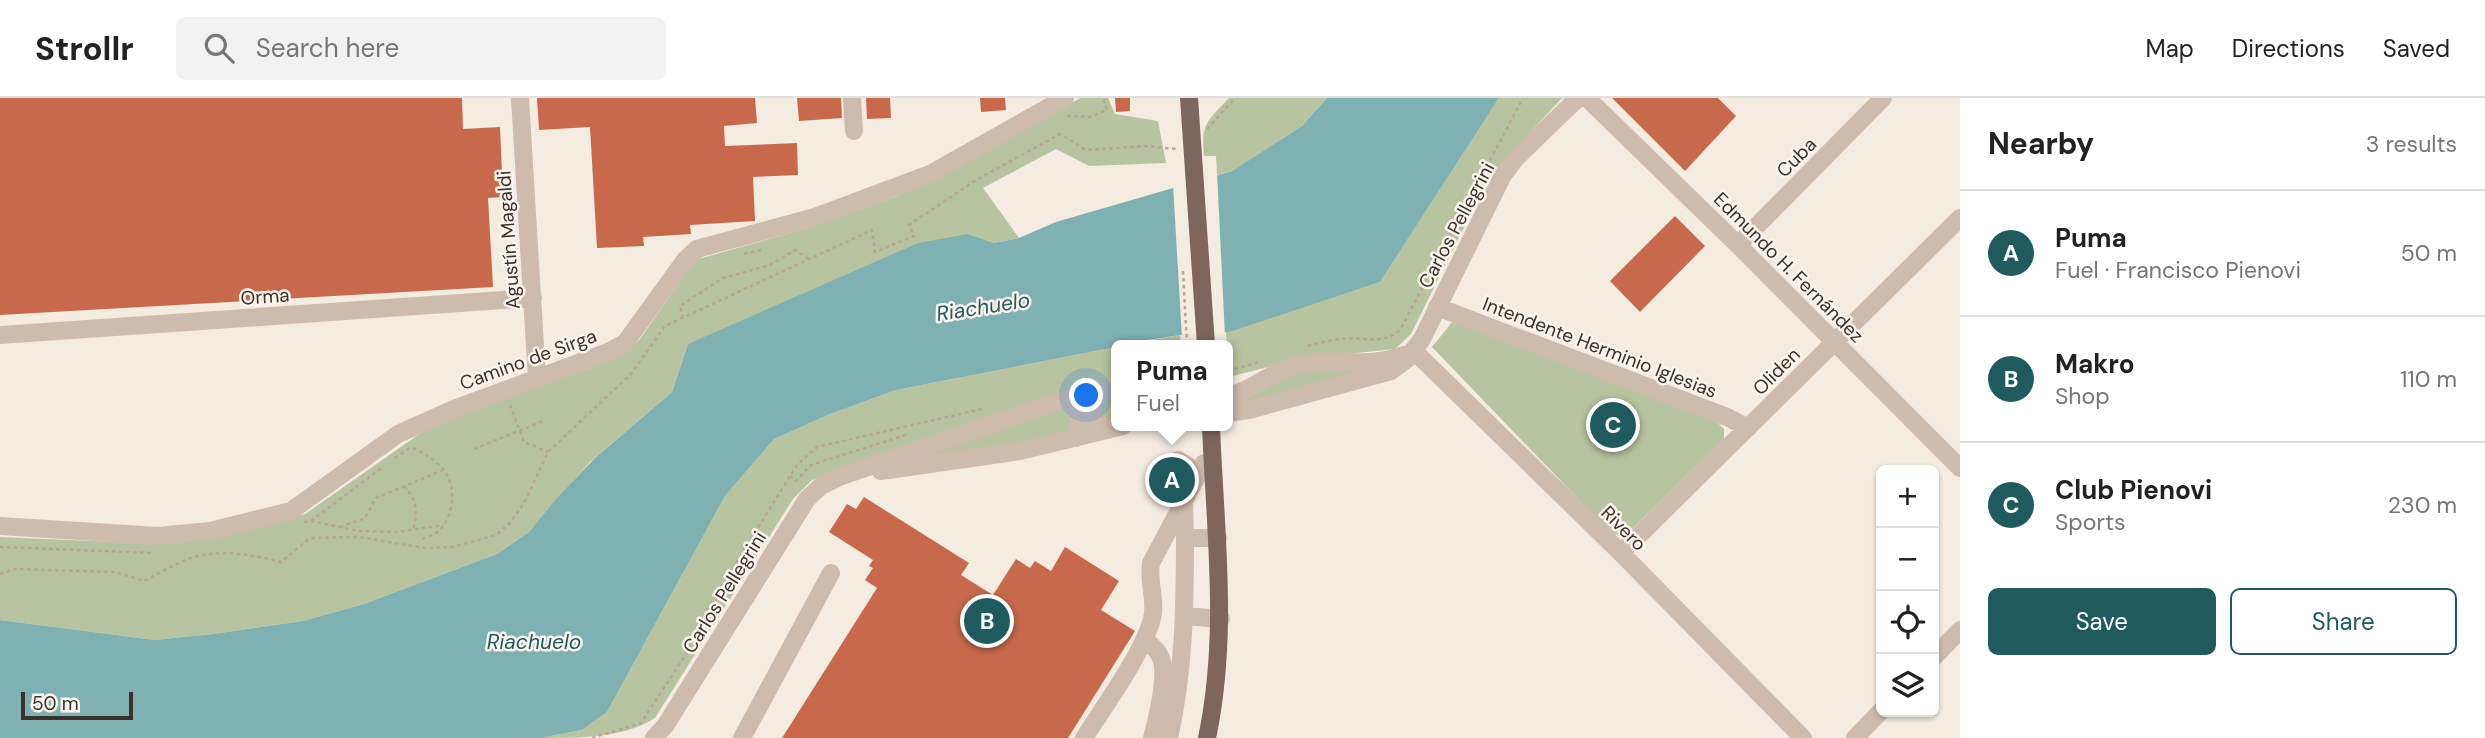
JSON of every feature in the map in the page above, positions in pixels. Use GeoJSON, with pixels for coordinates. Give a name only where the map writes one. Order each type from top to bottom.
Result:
{"type":"FeatureCollection","features":[{"type":"Feature","properties":{"kind":"main road"},"geometry":{"type":"LineString","coordinates":[[1189,98],[1200,132],[1205,340]]}},
{"type":"Feature","properties":{"kind":"main road"},"geometry":{"type":"LineString","coordinates":[[1207,738],[1216,688],[1221,619],[1211,431]]}},
{"type":"Feature","properties":{"kind":"street","name":"Agustín Magaldi"},"geometry":{"type":"LineString","coordinates":[[520,98],[537,379]]}},
{"type":"Feature","properties":{"kind":"street"},"geometry":{"type":"LineString","coordinates":[[852,98],[854,131]]}},
{"type":"Feature","properties":{"kind":"street","name":"Camino de Sirga"},"geometry":{"type":"LineString","coordinates":[[0,526],[158,536],[210,531],[291,511],[398,434],[465,404],[608,352],[625,343],[685,260],[696,249],[815,217],[930,174],[1065,98]]}},
{"type":"Feature","properties":{"kind":"street","name":"Carlos Pellegrini"},"geometry":{"type":"LineString","coordinates":[[1233,412],[1391,371],[1407,359],[1422,339],[1503,175],[1516,158],[1578,98]]}},
{"type":"Feature","properties":{"kind":"street","name":"Edmundo H. Fernández"},"geometry":{"type":"LineString","coordinates":[[1587,98],[1960,468]]}},
{"type":"Feature","properties":{"kind":"street","name":"Cuba"},"geometry":{"type":"LineString","coordinates":[[1738,245],[1884,98]]}},
{"type":"Feature","properties":{"kind":"street","name":"Oliden"},"geometry":{"type":"LineString","coordinates":[[1620,553],[1960,218]]}},
{"type":"Feature","properties":{"kind":"street","name":"Orma"},"geometry":{"type":"LineString","coordinates":[[0,335],[533,298]]}},
{"type":"Feature","properties":{"kind":"street","name":"Intendente Herminio Iglesias"},"geometry":{"type":"LineString","coordinates":[[1437,307],[1727,417],[1748,429]]}},
{"type":"Feature","properties":{"kind":"street"},"geometry":{"type":"LineString","coordinates":[[1233,394],[1283,369],[1300,365],[1388,360],[1413,350]]}},
{"type":"Feature","properties":{"kind":"street","name":"Rivero"},"geometry":{"type":"LineString","coordinates":[[1413,350],[1620,553],[1802,738]]}},
{"type":"Feature","properties":{"kind":"street"},"geometry":{"type":"LineString","coordinates":[[1300,365],[1307,368],[1311,374],[1310,387],[1304,393]]}},
{"type":"Feature","properties":{"kind":"street","name":"Carlos Pellegrini"},"geometry":{"type":"LineString","coordinates":[[653,738],[665,726],[807,499],[821,486],[839,477],[1066,399],[1111,388]]}},
{"type":"Feature","properties":{"kind":"street"},"geometry":{"type":"LineString","coordinates":[[1097,391],[1092,401],[1093,413],[1097,423],[1111,427]]}},
{"type":"Feature","properties":{"kind":"street"},"geometry":{"type":"LineString","coordinates":[[1066,399],[1079,416],[1076,438]]}},
{"type":"Feature","properties":{"kind":"street","name":"Carlos Pellegrini"},"geometry":{"type":"LineString","coordinates":[[839,477],[1020,451],[1111,429]]}},
{"type":"Feature","properties":{"kind":"street"},"geometry":{"type":"LineString","coordinates":[[1084,738],[1145,640],[1154,609],[1149,573],[1151,563],[1212,448]]}},
{"type":"Feature","properties":{"kind":"street"},"geometry":{"type":"LineString","coordinates":[[1184,501],[1161,486],[1178,460],[1199,473]]}},
{"type":"Feature","properties":{"kind":"street"},"geometry":{"type":"LineString","coordinates":[[1169,738],[1181,673],[1185,616],[1184,501]]}},
{"type":"Feature","properties":{"kind":"street"},"geometry":{"type":"LineString","coordinates":[[1185,538],[1217,538]]}},
{"type":"Feature","properties":{"kind":"street"},"geometry":{"type":"LineString","coordinates":[[741,738],[831,573]]}},
{"type":"Feature","properties":{"kind":"street"},"geometry":{"type":"LineString","coordinates":[[1185,616],[1221,619]]}},
{"type":"Feature","properties":{"kind":"street"},"geometry":{"type":"LineString","coordinates":[[1937,654],[1960,631]]}},
{"type":"Feature","properties":{"kind":"street"},"geometry":{"type":"LineString","coordinates":[[1145,640],[1160,656],[1163,666],[1152,738]]}},
{"type":"Feature","properties":{"kind":"street"},"geometry":{"type":"LineString","coordinates":[[1855,738],[1876,716]]}},
{"type":"Feature","properties":{"kind":"path"},"geometry":{"type":"LineString","coordinates":[[1200,132],[1235,98]]}},
{"type":"Feature","properties":{"kind":"path"},"geometry":{"type":"LineString","coordinates":[[1306,347],[1342,338],[1381,340],[1400,330],[1523,98]]}},
{"type":"Feature","properties":{"kind":"path"},"geometry":{"type":"LineString","coordinates":[[0,574],[14,569],[116,572],[145,581],[191,557],[208,554],[254,556],[281,562],[310,538],[359,537],[425,548],[452,547],[496,535],[510,523],[524,503],[548,452],[631,374],[665,326],[872,230],[875,251],[914,236],[909,225],[976,180],[1060,134],[1086,150],[1146,146],[1176,149],[1177,157]]}},
{"type":"Feature","properties":{"kind":"path"},"geometry":{"type":"LineString","coordinates":[[683,318],[680,306],[723,278],[770,265],[794,250],[810,260]]}},
{"type":"Feature","properties":{"kind":"path"},"geometry":{"type":"LineString","coordinates":[[1186,334],[1187,340]]}},
{"type":"Feature","properties":{"kind":"path"},"geometry":{"type":"LineString","coordinates":[[1233,370],[1268,359]]}},
{"type":"Feature","properties":{"kind":"path"},"geometry":{"type":"LineString","coordinates":[[509,402],[524,442],[548,452]]}},
{"type":"Feature","properties":{"kind":"path"},"geometry":{"type":"LineString","coordinates":[[592,738],[641,723],[688,650],[697,626],[797,465],[817,447],[990,407]]}},
{"type":"Feature","properties":{"kind":"path"},"geometry":{"type":"LineString","coordinates":[[474,449],[543,421]]}},
{"type":"Feature","properties":{"kind":"path"},"geometry":{"type":"LineString","coordinates":[[412,447],[431,457],[443,470],[452,492],[450,515],[438,531],[422,539]]}},
{"type":"Feature","properties":{"kind":"path"},"geometry":{"type":"LineString","coordinates":[[340,527],[365,518],[376,498],[443,470]]}},
{"type":"Feature","properties":{"kind":"path"},"geometry":{"type":"LineString","coordinates":[[404,486],[412,495],[415,504],[413,530]]}},
{"type":"Feature","properties":{"kind":"path"},"geometry":{"type":"LineString","coordinates":[[311,521],[359,531],[397,532],[443,525]]}},
{"type":"Feature","properties":{"kind":"path"},"geometry":{"type":"LineString","coordinates":[[359,531],[359,537]]}},
{"type":"Feature","properties":{"kind":"green space"},"geometry":{"type":"Polygon","coordinates":[[[1081,98],[1108,98],[1115,114],[1158,121],[1166,163],[1089,166],[1056,149],[983,188],[1019,238],[994,243],[968,234],[688,344],[672,392],[590,462],[529,532],[497,554],[364,604],[303,621],[213,634],[155,640],[0,620],[0,537],[163,544],[220,535],[305,514],[428,428],[627,352],[640,339],[695,260],[815,226],[897,196],[1081,98]]]}},
{"type":"Feature","properties":{"kind":"green space"},"geometry":{"type":"Polygon","coordinates":[[[1229,98],[1327,98],[1302,126],[1232,171],[1217,175],[1216,156],[1204,156],[1205,129],[1229,98]]]}},
{"type":"Feature","properties":{"kind":"green space"},"geometry":{"type":"Polygon","coordinates":[[[1499,98],[1562,98],[1489,177],[1411,334],[1395,349],[1299,359],[1233,376],[1233,340],[1227,340],[1226,332],[1380,282],[1499,98]]]}},
{"type":"Feature","properties":{"kind":"green space"},"geometry":{"type":"Polygon","coordinates":[[[1453,321],[1715,420],[1724,429],[1724,439],[1628,533],[1613,535],[1432,347],[1453,321]]]}},
{"type":"Feature","properties":{"kind":"green space"},"geometry":{"type":"Polygon","coordinates":[[[1180,335],[1180,340],[1152,340],[1180,335]]]}},
{"type":"Feature","properties":{"kind":"green space"},"geometry":{"type":"Polygon","coordinates":[[[1111,348],[1111,383],[812,480],[793,499],[655,718],[630,730],[615,733],[540,738],[582,730],[607,712],[725,496],[774,439],[830,414],[896,390],[1111,348]]]}},
{"type":"Feature","properties":{"kind":"green space"},"geometry":{"type":"Polygon","coordinates":[[[1407,359],[1233,411],[1236,394],[1283,369],[1407,359]]]}},
{"type":"Feature","properties":{"kind":"green space"},"geometry":{"type":"Polygon","coordinates":[[[1111,389],[1111,427],[839,477],[1111,389]]]}},
{"type":"Feature","properties":{"kind":"water","name":"Riachuelo"},"geometry":{"type":"Polygon","coordinates":[[[1327,98],[1499,98],[1380,282],[1229,332],[1148,340],[1111,340],[1111,348],[896,390],[830,414],[774,439],[725,496],[607,712],[582,730],[540,738],[0,738],[0,620],[155,640],[213,634],[303,621],[364,604],[497,554],[529,532],[595,458],[672,392],[688,344],[918,243],[968,234],[994,243],[1019,238],[1056,222],[1232,171],[1302,126],[1327,98]]]}},
{"type":"Feature","properties":{"kind":"pier"},"geometry":{"type":"Polygon","coordinates":[[[1217,172],[1225,336],[1182,338],[1173,185],[1217,172]]]}},
{"type":"Feature","properties":{"kind":"building"},"geometry":{"type":"Polygon","coordinates":[[[0,98],[462,98],[463,129],[500,127],[503,197],[488,198],[493,287],[0,315],[0,98]]]}},
{"type":"Feature","properties":{"kind":"building"},"geometry":{"type":"Polygon","coordinates":[[[537,98],[755,98],[757,123],[724,126],[725,146],[797,143],[798,175],[753,177],[755,221],[690,225],[691,234],[643,237],[644,246],[597,248],[590,127],[539,130],[537,98]]]}},
{"type":"Feature","properties":{"kind":"building"},"geometry":{"type":"Polygon","coordinates":[[[797,98],[841,98],[842,118],[799,121],[797,98]]]}},
{"type":"Feature","properties":{"kind":"building"},"geometry":{"type":"Polygon","coordinates":[[[866,98],[890,98],[891,118],[867,119],[866,98]]]}},
{"type":"Feature","properties":{"kind":"building"},"geometry":{"type":"Polygon","coordinates":[[[980,98],[1005,98],[1006,110],[981,112],[980,98]]]}},
{"type":"Feature","properties":{"kind":"building"},"geometry":{"type":"Polygon","coordinates":[[[1115,98],[1130,98],[1130,111],[1116,112],[1115,98]]]}},
{"type":"Feature","properties":{"kind":"building"},"geometry":{"type":"Polygon","coordinates":[[[1612,98],[1718,98],[1736,116],[1685,171],[1612,98]]]}},
{"type":"Feature","properties":{"kind":"building"},"geometry":{"type":"Polygon","coordinates":[[[1675,216],[1705,246],[1640,312],[1610,281],[1675,216]]]}},
{"type":"Feature","properties":{"kind":"building"},"geometry":{"type":"Polygon","coordinates":[[[864,497],[969,563],[961,575],[993,595],[1016,559],[1030,568],[1035,561],[1051,571],[1065,547],[1119,581],[1101,610],[1135,631],[1068,738],[782,738],[877,588],[865,580],[873,568],[869,566],[873,560],[829,532],[847,504],[856,509],[864,497]]]}},
{"type":"Feature","properties":{"kind":"place","name":"Club Pienovi"},"geometry":{"type":"Point","coordinates":[1613,425]}},
{"type":"Feature","properties":{"kind":"place","name":"Puma"},"geometry":{"type":"Point","coordinates":[1172,480]}},
{"type":"Feature","properties":{"kind":"place","name":"Makro"},"geometry":{"type":"Point","coordinates":[987,621]}}]}
